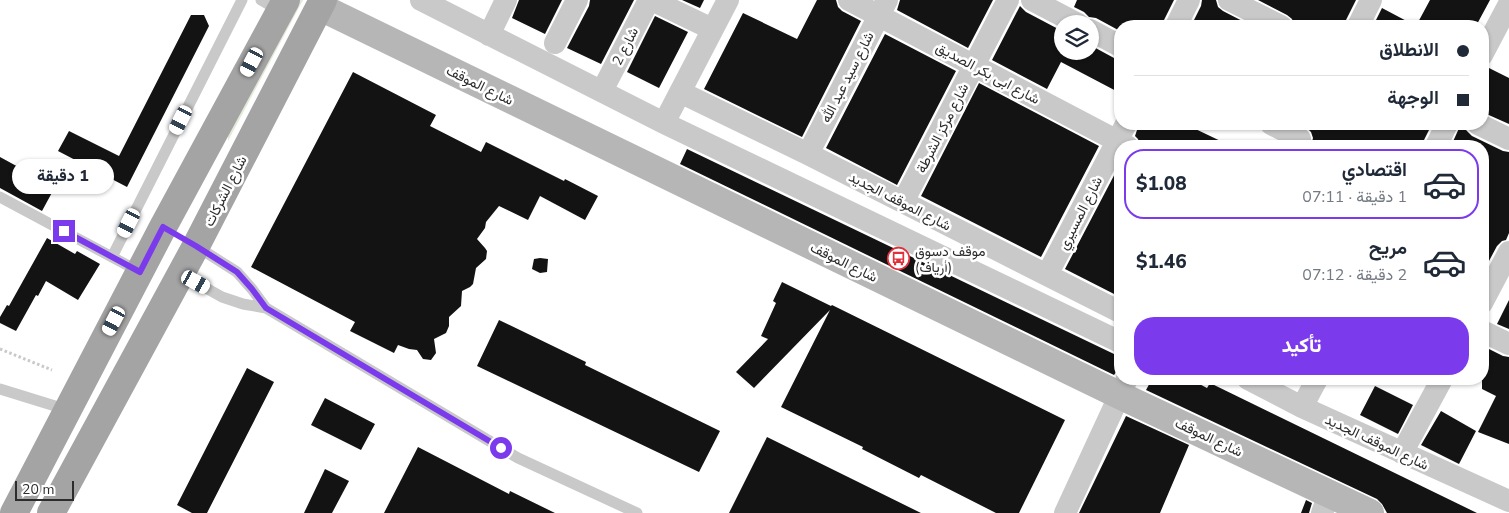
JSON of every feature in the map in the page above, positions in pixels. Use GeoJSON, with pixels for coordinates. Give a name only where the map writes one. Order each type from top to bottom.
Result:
{"type":"FeatureCollection","features":[{"type":"Feature","properties":{"kind":"main road","name":"شارع الشركات"},"geometry":{"type":"LineString","coordinates":[[51,513],[221,199],[322,3]]}},
{"type":"Feature","properties":{"kind":"main road"},"geometry":{"type":"LineString","coordinates":[[14,513],[189,180],[276,4]]}},
{"type":"Feature","properties":{"kind":"main road"},"geometry":{"type":"LineString","coordinates":[[189,180],[221,199]]}},
{"type":"Feature","properties":{"kind":"main road"},"geometry":{"type":"LineString","coordinates":[[163,227],[196,246]]}},
{"type":"Feature","properties":{"kind":"main road"},"geometry":{"type":"LineString","coordinates":[[88,371],[120,387]]}},
{"type":"Feature","properties":{"kind":"street"},"geometry":{"type":"LineString","coordinates":[[421,0],[664,123],[1114,339]]}},
{"type":"Feature","properties":{"kind":"street"},"geometry":{"type":"LineString","coordinates":[[489,34],[506,0]]}},
{"type":"Feature","properties":{"kind":"street"},"geometry":{"type":"LineString","coordinates":[[555,43],[577,0]]}},
{"type":"Feature","properties":{"kind":"street"},"geometry":{"type":"LineString","coordinates":[[650,0],[712,29]]}},
{"type":"Feature","properties":{"kind":"street","name":"شارع 2"},"geometry":{"type":"LineString","coordinates":[[602,92],[650,0]]}},
{"type":"Feature","properties":{"kind":"street"},"geometry":{"type":"LineString","coordinates":[[664,123],[728,0]]}},
{"type":"Feature","properties":{"kind":"street","name":"شارع ابى بكر الصديق"},"geometry":{"type":"LineString","coordinates":[[849,0],[883,8],[974,66],[1123,137]]}},
{"type":"Feature","properties":{"kind":"street","name":"شارع مركز الشرطة"},"geometry":{"type":"LineString","coordinates":[[903,202],[1008,0]]}},
{"type":"Feature","properties":{"kind":"street"},"geometry":{"type":"LineString","coordinates":[[1032,0],[1061,15]]}},
{"type":"Feature","properties":{"kind":"street"},"geometry":{"type":"LineString","coordinates":[[1179,20],[1189,0]]}},
{"type":"Feature","properties":{"kind":"street"},"geometry":{"type":"LineString","coordinates":[[1229,0],[1269,20]]}},
{"type":"Feature","properties":{"kind":"street"},"geometry":{"type":"LineString","coordinates":[[1361,20],[1371,0]]}},
{"type":"Feature","properties":{"kind":"street","name":"شارع الموقف"},"geometry":{"type":"LineString","coordinates":[[322,3],[1114,383]]}},
{"type":"Feature","properties":{"kind":"street"},"geometry":{"type":"LineString","coordinates":[[1489,42],[1509,4]]}},
{"type":"Feature","properties":{"kind":"street","name":"شارع سيد عبد الله"},"geometry":{"type":"LineString","coordinates":[[808,154],[883,8]]}},
{"type":"Feature","properties":{"kind":"street"},"geometry":{"type":"LineString","coordinates":[[1099,35],[1114,43]]}},
{"type":"Feature","properties":{"kind":"street","name":"شارع الموقف الجديد"},"geometry":{"type":"LineString","coordinates":[[680,92],[808,154],[1114,309]]}},
{"type":"Feature","properties":{"kind":"street"},"geometry":{"type":"LineString","coordinates":[[1489,129],[1509,139]]}},
{"type":"Feature","properties":{"kind":"street"},"geometry":{"type":"LineString","coordinates":[[1286,130],[1301,136]]}},
{"type":"Feature","properties":{"kind":"street","name":"شارع المسيري"},"geometry":{"type":"LineString","coordinates":[[1048,275],[1114,154]]}},
{"type":"Feature","properties":{"kind":"street"},"geometry":{"type":"LineString","coordinates":[[1489,290],[1509,252]]}},
{"type":"Feature","properties":{"kind":"street"},"geometry":{"type":"LineString","coordinates":[[1489,334],[1509,344]]}},
{"type":"Feature","properties":{"kind":"street","name":"شارع الموقف الجديد"},"geometry":{"type":"LineString","coordinates":[[1260,385],[1302,407],[1509,501]]}},
{"type":"Feature","properties":{"kind":"street"},"geometry":{"type":"LineString","coordinates":[[1302,407],[1314,385]]}},
{"type":"Feature","properties":{"kind":"street"},"geometry":{"type":"LineString","coordinates":[[1402,453],[1439,385]]}},
{"type":"Feature","properties":{"kind":"street"},"geometry":{"type":"LineString","coordinates":[[1065,513],[1123,387]]}},
{"type":"Feature","properties":{"kind":"street","name":"شارع الموقف"},"geometry":{"type":"LineString","coordinates":[[1123,387],[1325,503],[1370,513]]}},
{"type":"Feature","properties":{"kind":"lane"},"geometry":{"type":"LineString","coordinates":[[112,257],[242,0]]}},
{"type":"Feature","properties":{"kind":"lane"},"geometry":{"type":"LineString","coordinates":[[0,197],[140,272]]}},
{"type":"Feature","properties":{"kind":"lane"},"geometry":{"type":"LineString","coordinates":[[196,246],[237,272],[266,308]]}},
{"type":"Feature","properties":{"kind":"lane"},"geometry":{"type":"LineString","coordinates":[[181,274],[222,297],[243,304],[266,308],[518,458],[637,513]]}},
{"type":"Feature","properties":{"kind":"lane"},"geometry":{"type":"LineString","coordinates":[[0,389],[68,410]]}},
{"type":"Feature","properties":{"kind":"path"},"geometry":{"type":"LineString","coordinates":[[0,349],[52,370]]}},
{"type":"Feature","properties":{"kind":"green space"},"geometry":{"type":"Polygon","coordinates":[[[297,0],[303,0],[228,141],[228,129],[297,0]]]}},
{"type":"Feature","properties":{"kind":"building"},"geometry":{"type":"Polygon","coordinates":[[[519,0],[562,0],[545,34],[512,18],[519,0]]]}},
{"type":"Feature","properties":{"kind":"building"},"geometry":{"type":"Polygon","coordinates":[[[590,0],[634,0],[601,64],[567,48],[589,6],[590,0]]]}},
{"type":"Feature","properties":{"kind":"building"},"geometry":{"type":"Polygon","coordinates":[[[682,0],[704,0],[700,8],[682,0]]]}},
{"type":"Feature","properties":{"kind":"building"},"geometry":{"type":"Polygon","coordinates":[[[817,0],[836,0],[838,7],[842,11],[861,21],[802,137],[704,89],[743,13],[797,39],[817,0]]]}},
{"type":"Feature","properties":{"kind":"building"},"geometry":{"type":"Polygon","coordinates":[[[900,0],[993,0],[968,48],[897,10],[900,0]]]}},
{"type":"Feature","properties":{"kind":"building"},"geometry":{"type":"Polygon","coordinates":[[[1077,0],[1174,0],[1164,20],[1114,20],[1114,28],[1099,20],[1099,15],[1087,15],[1074,7],[1077,0]]]}},
{"type":"Feature","properties":{"kind":"building"},"geometry":{"type":"Polygon","coordinates":[[[1202,0],[1216,0],[1218,7],[1240,20],[1194,20],[1202,0]]]}},
{"type":"Feature","properties":{"kind":"building"},"geometry":{"type":"Polygon","coordinates":[[[1258,0],[1356,0],[1346,20],[1292,20],[1287,15],[1258,0]]]}},
{"type":"Feature","properties":{"kind":"building"},"geometry":{"type":"Polygon","coordinates":[[[1430,0],[1490,0],[1479,20],[1419,20],[1430,0]]]}},
{"type":"Feature","properties":{"kind":"building"},"geometry":{"type":"Polygon","coordinates":[[[1020,6],[1026,12],[1054,27],[1054,60],[1099,60],[1099,50],[1114,58],[1114,90],[1061,62],[1047,89],[992,60],[1020,6]]]}},
{"type":"Feature","properties":{"kind":"building"},"geometry":{"type":"Polygon","coordinates":[[[1382,8],[1405,20],[1376,20],[1382,8]]]}},
{"type":"Feature","properties":{"kind":"building"},"geometry":{"type":"Polygon","coordinates":[[[191,15],[204,15],[209,26],[127,187],[58,151],[69,131],[119,156],[191,15]]]}},
{"type":"Feature","properties":{"kind":"building"},"geometry":{"type":"Polygon","coordinates":[[[655,16],[688,32],[659,88],[627,72],[655,16]]]}},
{"type":"Feature","properties":{"kind":"building"},"geometry":{"type":"Polygon","coordinates":[[[885,34],[956,71],[897,185],[826,148],[885,34]]]}},
{"type":"Feature","properties":{"kind":"building"},"geometry":{"type":"Polygon","coordinates":[[[1489,68],[1509,78],[1509,124],[1489,115],[1489,68]]]}},
{"type":"Feature","properties":{"kind":"building"},"geometry":{"type":"Polygon","coordinates":[[[353,72],[436,115],[430,126],[481,152],[486,142],[598,196],[585,220],[540,196],[528,220],[499,206],[486,222],[485,228],[477,239],[487,251],[486,259],[476,268],[473,284],[462,291],[461,306],[449,317],[449,326],[446,333],[434,339],[436,353],[431,360],[423,359],[417,350],[398,345],[394,353],[350,331],[355,322],[251,267],[353,72]]]}},
{"type":"Feature","properties":{"kind":"building"},"geometry":{"type":"Polygon","coordinates":[[[979,83],[1099,146],[1041,257],[921,196],[979,83]]]}},
{"type":"Feature","properties":{"kind":"building"},"geometry":{"type":"Polygon","coordinates":[[[1137,130],[1198,130],[1218,140],[1138,140],[1135,136],[1137,130]]]}},
{"type":"Feature","properties":{"kind":"building"},"geometry":{"type":"Polygon","coordinates":[[[1309,130],[1429,130],[1424,140],[1312,140],[1309,130]]]}},
{"type":"Feature","properties":{"kind":"building"},"geometry":{"type":"Polygon","coordinates":[[[1458,130],[1466,130],[1480,140],[1454,140],[1458,130]]]}},
{"type":"Feature","properties":{"kind":"building"},"geometry":{"type":"Polygon","coordinates":[[[1489,144],[1509,152],[1509,233],[1506,240],[1497,246],[1489,261],[1489,144]]]}},
{"type":"Feature","properties":{"kind":"building","name":"موقف دسوق (أرياف)"},"geometry":{"type":"Polygon","coordinates":[[[687,149],[1114,354],[1114,375],[680,164],[687,149]]]}},
{"type":"Feature","properties":{"kind":"building"},"geometry":{"type":"Polygon","coordinates":[[[0,157],[55,187],[42,211],[0,188],[0,157]]]}},
{"type":"Feature","properties":{"kind":"building"},"geometry":{"type":"Polygon","coordinates":[[[1114,175],[1114,294],[1065,269],[1114,175]]]}},
{"type":"Feature","properties":{"kind":"building"},"geometry":{"type":"Polygon","coordinates":[[[47,238],[75,254],[77,251],[100,264],[78,300],[46,281],[16,331],[0,323],[0,317],[7,305],[9,306],[47,238]]]}},
{"type":"Feature","properties":{"kind":"building"},"geometry":{"type":"Polygon","coordinates":[[[534,259],[548,259],[547,272],[540,273],[532,269],[534,259]]]}},
{"type":"Feature","properties":{"kind":"building"},"geometry":{"type":"Polygon","coordinates":[[[782,282],[1065,420],[1019,513],[996,513],[921,475],[919,478],[862,449],[863,447],[781,407],[830,310],[754,388],[736,372],[768,339],[761,336],[776,303],[773,301],[782,282]]]}},
{"type":"Feature","properties":{"kind":"building"},"geometry":{"type":"Polygon","coordinates":[[[1509,300],[1509,329],[1497,324],[1509,300]]]}},
{"type":"Feature","properties":{"kind":"building"},"geometry":{"type":"Polygon","coordinates":[[[499,320],[586,362],[585,365],[720,431],[699,472],[477,366],[499,320]]]}},
{"type":"Feature","properties":{"kind":"building"},"geometry":{"type":"Polygon","coordinates":[[[1489,349],[1509,357],[1509,444],[1478,432],[1496,396],[1482,389],[1482,385],[1489,385],[1489,349]]]}},
{"type":"Feature","properties":{"kind":"building"},"geometry":{"type":"Polygon","coordinates":[[[247,368],[274,382],[207,513],[192,513],[177,505],[247,368]]]}},
{"type":"Feature","properties":{"kind":"building"},"geometry":{"type":"Polygon","coordinates":[[[1149,385],[1201,385],[1207,388],[1209,385],[1214,385],[1477,513],[1387,513],[1377,499],[1146,390],[1149,385]]]}},
{"type":"Feature","properties":{"kind":"building"},"geometry":{"type":"Polygon","coordinates":[[[1375,386],[1413,405],[1398,434],[1360,415],[1375,386]]]}},
{"type":"Feature","properties":{"kind":"building"},"geometry":{"type":"Polygon","coordinates":[[[325,398],[375,424],[361,450],[311,425],[325,398]]]}},
{"type":"Feature","properties":{"kind":"building"},"geometry":{"type":"Polygon","coordinates":[[[1441,411],[1476,431],[1459,464],[1421,445],[1441,411]]]}},
{"type":"Feature","properties":{"kind":"building"},"geometry":{"type":"Polygon","coordinates":[[[1126,416],[1189,445],[1160,513],[1079,513],[1126,416]]]}},
{"type":"Feature","properties":{"kind":"building"},"geometry":{"type":"Polygon","coordinates":[[[767,437],[921,513],[729,513],[767,437]]]}},
{"type":"Feature","properties":{"kind":"building"},"geometry":{"type":"Polygon","coordinates":[[[418,447],[509,494],[510,491],[555,513],[384,513],[418,447]]]}},
{"type":"Feature","properties":{"kind":"building"},"geometry":{"type":"Polygon","coordinates":[[[325,469],[349,481],[332,513],[304,513],[325,469]]]}},
{"type":"Feature","properties":{"kind":"building"},"geometry":{"type":"Polygon","coordinates":[[[1306,500],[1312,503],[1309,513],[1301,513],[1306,500]]]}},
{"type":"Feature","properties":{"kind":"place","name":"موقف دسوق (أرياف)"},"geometry":{"type":"Point","coordinates":[899,259]}},
{"type":"Feature","properties":{"kind":"route"},"geometry":{"type":"LineString","coordinates":[[64,231],[140,272],[163,227],[237,272],[266,308],[501,448]]}}]}
